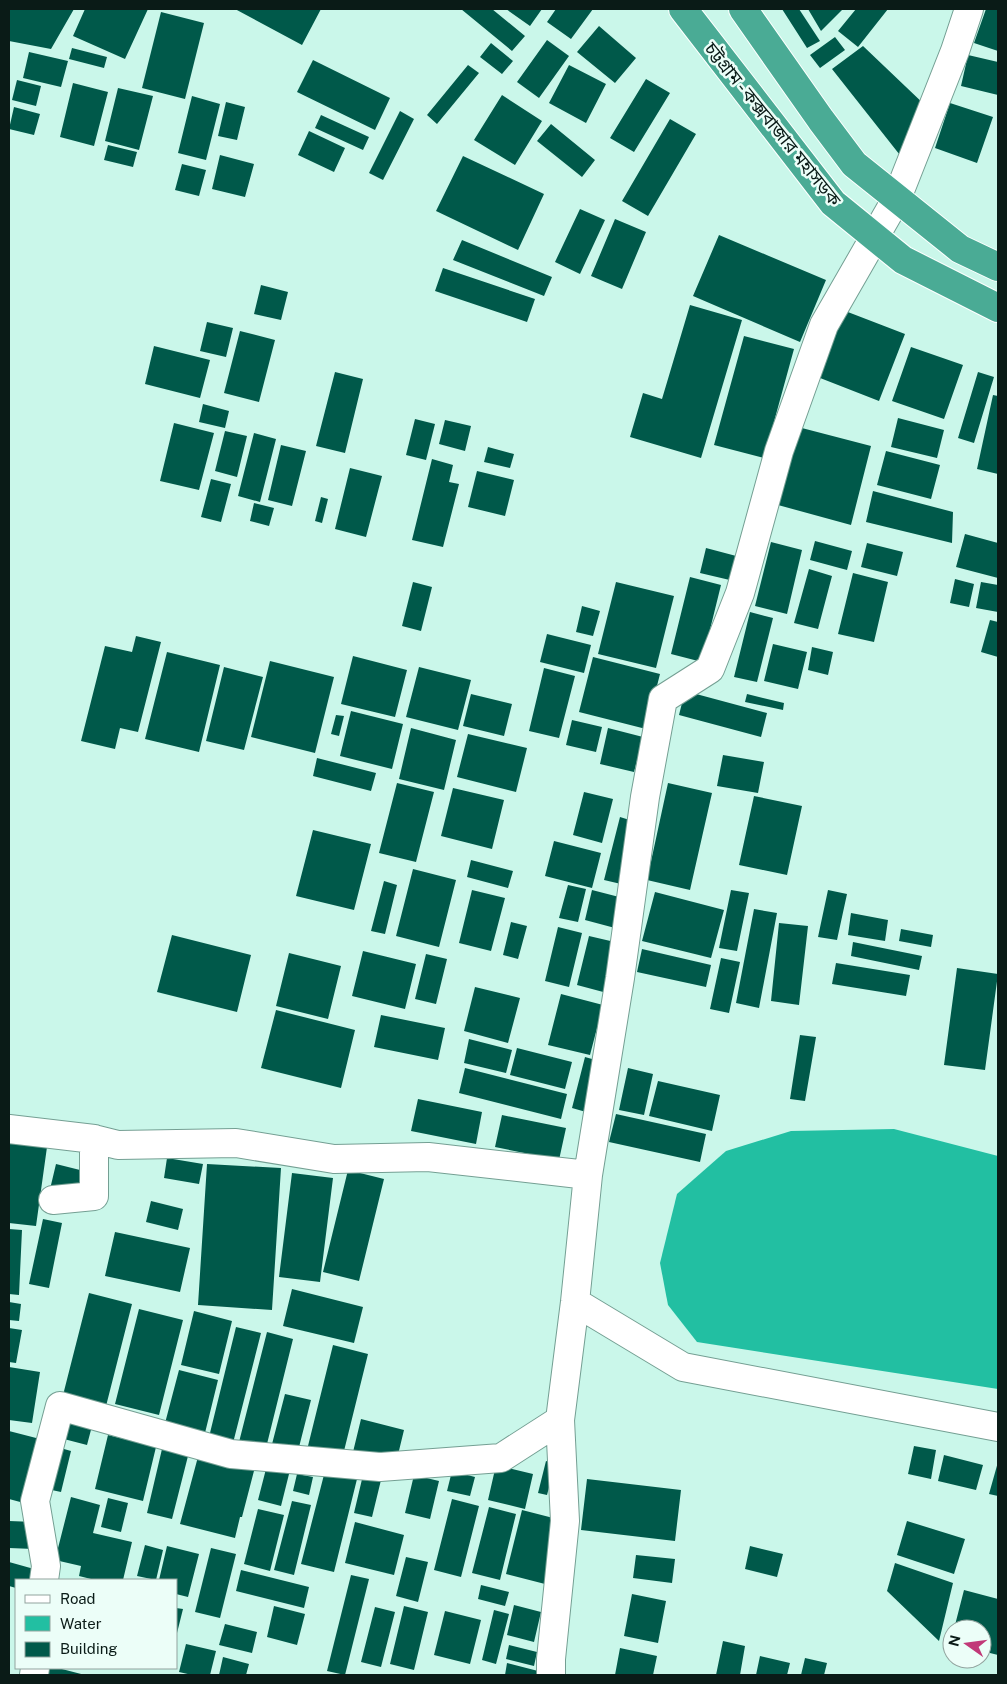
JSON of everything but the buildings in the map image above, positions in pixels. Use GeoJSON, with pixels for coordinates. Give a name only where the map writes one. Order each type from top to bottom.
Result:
{"type":"FeatureCollection","features":[{"type":"Feature","properties":{"kind":"highway","name":"চট্টগ্রাম - কক্সবাজার মহাসড়ক"},"geometry":{"type":"LineString","coordinates":[[683,9],[833,203],[903,260],[998,308]]}},
{"type":"Feature","properties":{"kind":"highway"},"geometry":{"type":"LineString","coordinates":[[744,9],[854,164],[960,249],[998,267]]}},
{"type":"Feature","properties":{"kind":"street"},"geometry":{"type":"LineString","coordinates":[[551,1675],[551,1659],[566,1521],[560,1420],[575,1302],[588,1175],[620,978],[645,797],[663,699],[710,669],[740,593],[779,451],[824,326],[896,198],[955,51],[969,9]]}},
{"type":"Feature","properties":{"kind":"street"},"geometry":{"type":"LineString","coordinates":[[9,1129],[94,1139],[118,1145],[236,1144],[334,1159],[428,1157],[588,1175]]}},
{"type":"Feature","properties":{"kind":"street"},"geometry":{"type":"LineString","coordinates":[[53,1200],[94,1196],[94,1139]]}},
{"type":"Feature","properties":{"kind":"street"},"geometry":{"type":"LineString","coordinates":[[575,1302],[684,1367],[998,1427]]}},
{"type":"Feature","properties":{"kind":"street"},"geometry":{"type":"LineString","coordinates":[[44,1579],[46,1566],[34,1501],[60,1406],[231,1454],[380,1467],[501,1458],[560,1420]]}},
{"type":"Feature","properties":{"kind":"water"},"geometry":{"type":"Polygon","coordinates":[[[894,1129],[998,1156],[998,1389],[697,1342],[668,1305],[660,1263],[677,1194],[726,1151],[791,1131],[894,1129]]]}}]}
